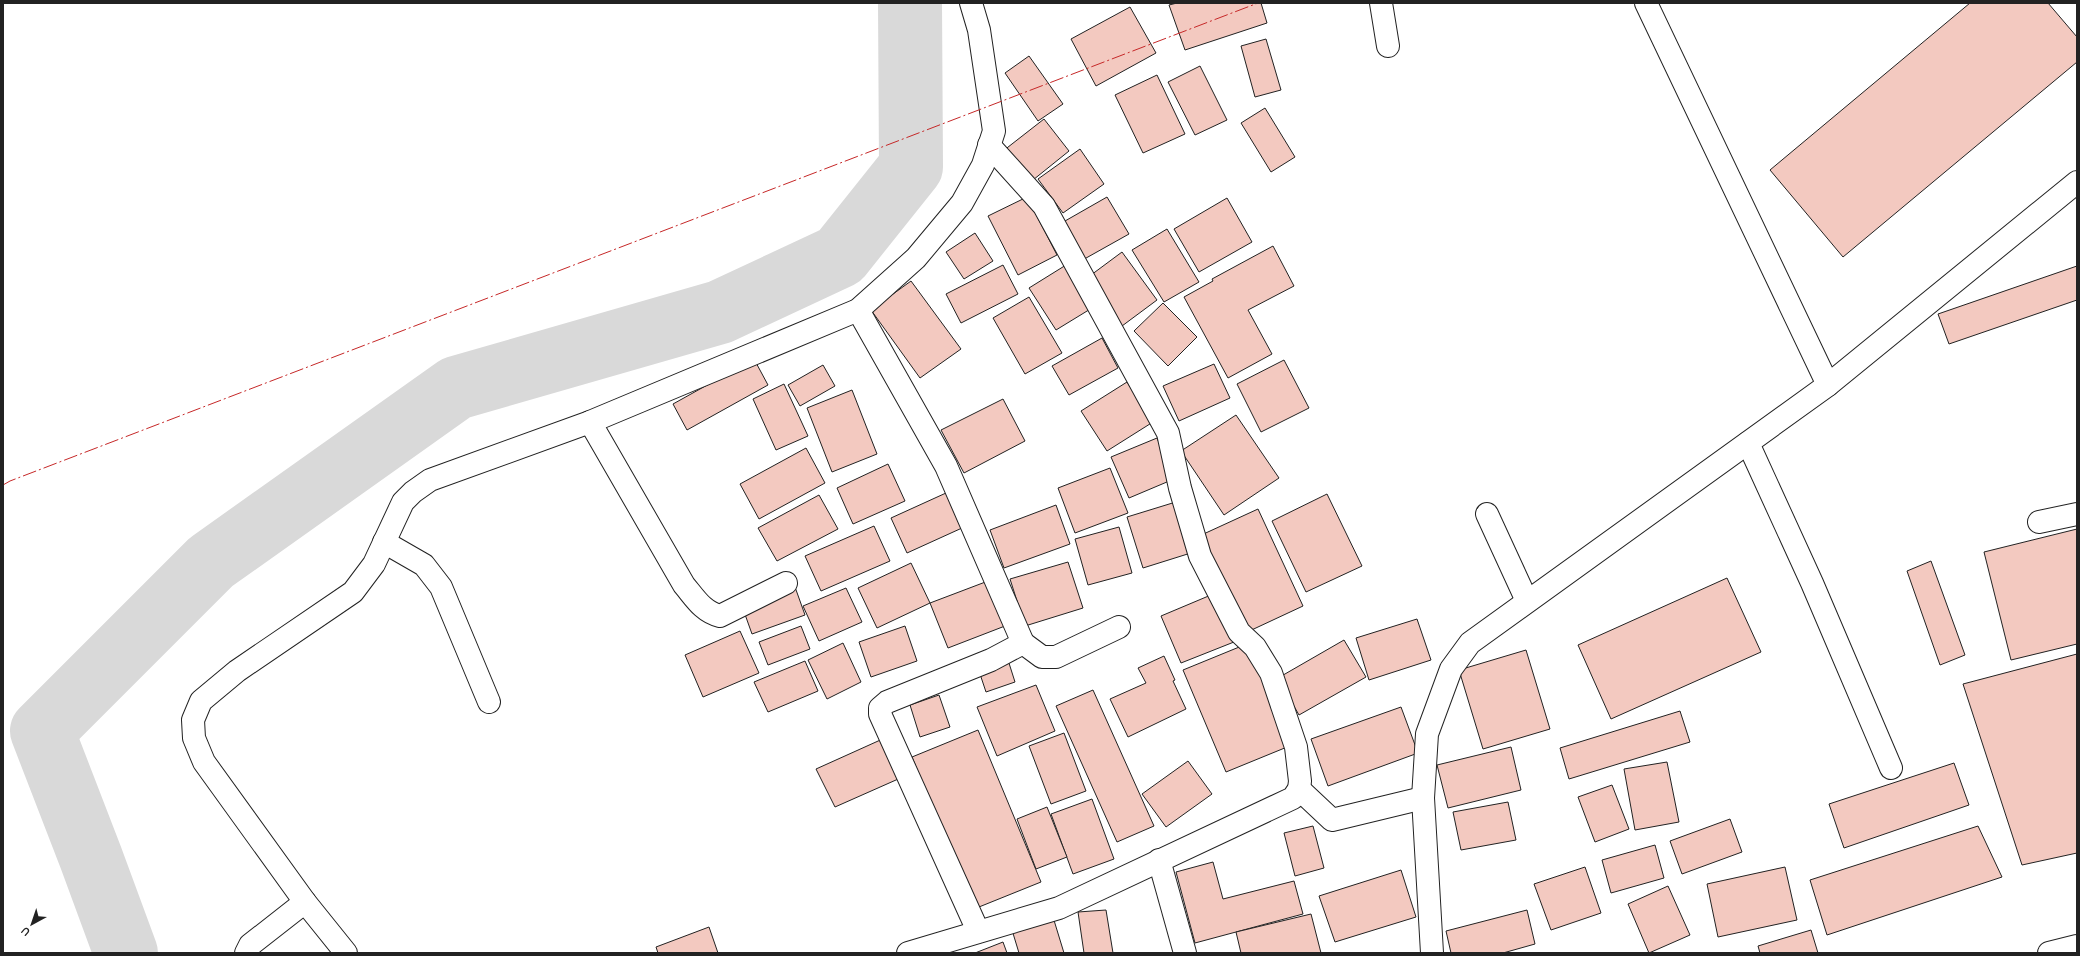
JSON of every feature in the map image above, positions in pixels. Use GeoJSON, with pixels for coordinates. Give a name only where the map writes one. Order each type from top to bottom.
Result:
{"type":"FeatureCollection","features":[{"type":"Feature","properties":{"kind":"street"},"geometry":{"type":"LineString","coordinates":[[346,953],[305,902],[204,762],[194,738],[193,720],[201,701],[237,671],[353,592],[374,564],[403,502],[413,492],[430,480],[590,422],[858,310],[916,258],[962,203],[983,165],[994,131],[979,30],[971,3]]}},
{"type":"Feature","properties":{"kind":"street"},"geometry":{"type":"LineString","coordinates":[[1381,3],[1388,46]]}},
{"type":"Feature","properties":{"kind":"street"},"geometry":{"type":"LineString","coordinates":[[1646,3],[1828,385]]}},
{"type":"Feature","properties":{"kind":"street"},"geometry":{"type":"LineString","coordinates":[[908,953],[1059,908],[1293,798],[1299,789],[1300,781],[1296,747],[1272,673],[1255,647],[1239,632],[1200,556],[1180,488],[1168,433],[1044,206],[989,145]]}},
{"type":"Feature","properties":{"kind":"street"},"geometry":{"type":"LineString","coordinates":[[1432,953],[1422,798],[1428,734],[1451,669],[1470,642],[1828,385],[2077,182]]}},
{"type":"Feature","properties":{"kind":"street"},"geometry":{"type":"LineString","coordinates":[[858,310],[946,466],[1023,643],[1042,657],[1056,656],[1119,627]]}},
{"type":"Feature","properties":{"kind":"street"},"geometry":{"type":"LineString","coordinates":[[590,422],[684,585],[700,605],[710,614],[720,616],[786,583]]}},
{"type":"Feature","properties":{"kind":"street"},"geometry":{"type":"LineString","coordinates":[[1748,443],[1812,583],[1891,768]]}},
{"type":"Feature","properties":{"kind":"street"},"geometry":{"type":"LineString","coordinates":[[1487,514],[1527,601]]}},
{"type":"Feature","properties":{"kind":"street"},"geometry":{"type":"LineString","coordinates":[[2040,522],[2077,514]]}},
{"type":"Feature","properties":{"kind":"street"},"geometry":{"type":"LineString","coordinates":[[384,542],[424,565],[441,587],[489,702]]}},
{"type":"Feature","properties":{"kind":"street"},"geometry":{"type":"LineString","coordinates":[[978,932],[880,711],[887,702],[991,660],[1023,643]]}},
{"type":"Feature","properties":{"kind":"street"},"geometry":{"type":"LineString","coordinates":[[1299,789],[1332,820],[1422,798]]}},
{"type":"Feature","properties":{"kind":"street"},"geometry":{"type":"LineString","coordinates":[[1159,860],[1185,953]]}},
{"type":"Feature","properties":{"kind":"street"},"geometry":{"type":"LineString","coordinates":[[246,953],[250,945],[305,902]]}},
{"type":"Feature","properties":{"kind":"street"},"geometry":{"type":"LineString","coordinates":[[2049,953],[2077,946]]}},
{"type":"Feature","properties":{"kind":"building"},"geometry":{"type":"Polygon","coordinates":[[[1177,3],[1261,3],[1267,23],[1185,50],[1169,5],[1177,3]]]}},
{"type":"Feature","properties":{"kind":"building"},"geometry":{"type":"Polygon","coordinates":[[[1970,3],[2048,3],[2077,37],[2077,62],[1843,257],[1770,170],[1970,3]]]}},
{"type":"Feature","properties":{"kind":"building"},"geometry":{"type":"Polygon","coordinates":[[[1130,7],[1156,53],[1096,86],[1071,39],[1130,7]]]}},
{"type":"Feature","properties":{"kind":"building"},"geometry":{"type":"Polygon","coordinates":[[[1266,39],[1281,90],[1255,97],[1241,46],[1266,39]]]}},
{"type":"Feature","properties":{"kind":"building"},"geometry":{"type":"Polygon","coordinates":[[[1029,56],[1063,104],[1038,121],[1005,73],[1029,56]]]}},
{"type":"Feature","properties":{"kind":"building"},"geometry":{"type":"Polygon","coordinates":[[[1200,66],[1227,120],[1195,135],[1168,82],[1200,66]]]}},
{"type":"Feature","properties":{"kind":"building"},"geometry":{"type":"Polygon","coordinates":[[[1157,75],[1185,134],[1143,153],[1115,95],[1157,75]]]}},
{"type":"Feature","properties":{"kind":"building"},"geometry":{"type":"Polygon","coordinates":[[[1265,108],[1295,157],[1271,172],[1241,123],[1265,108]]]}},
{"type":"Feature","properties":{"kind":"building"},"geometry":{"type":"Polygon","coordinates":[[[1044,119],[1069,151],[1028,184],[1003,151],[1044,119]]]}},
{"type":"Feature","properties":{"kind":"building"},"geometry":{"type":"Polygon","coordinates":[[[1080,149],[1104,184],[1063,213],[1038,179],[1080,149]]]}},
{"type":"Feature","properties":{"kind":"building"},"geometry":{"type":"Polygon","coordinates":[[[1027,197],[1057,255],[1018,275],[988,216],[1027,197]]]}},
{"type":"Feature","properties":{"kind":"building"},"geometry":{"type":"Polygon","coordinates":[[[1107,197],[1129,234],[1079,262],[1058,225],[1107,197]]]}},
{"type":"Feature","properties":{"kind":"building"},"geometry":{"type":"Polygon","coordinates":[[[1227,198],[1252,242],[1199,272],[1174,229],[1227,198]]]}},
{"type":"Feature","properties":{"kind":"building"},"geometry":{"type":"Polygon","coordinates":[[[1167,229],[1199,282],[1164,302],[1132,250],[1167,229]]]}},
{"type":"Feature","properties":{"kind":"building"},"geometry":{"type":"Polygon","coordinates":[[[975,233],[993,261],[964,279],[946,252],[975,233]]]}},
{"type":"Feature","properties":{"kind":"building"},"geometry":{"type":"Polygon","coordinates":[[[1273,246],[1294,286],[1248,310],[1272,354],[1228,378],[1184,297],[1213,281],[1212,279],[1273,246]]]}},
{"type":"Feature","properties":{"kind":"building"},"geometry":{"type":"Polygon","coordinates":[[[1122,252],[1157,300],[1122,326],[1087,278],[1122,252]]]}},
{"type":"Feature","properties":{"kind":"building"},"geometry":{"type":"Polygon","coordinates":[[[1003,265],[1018,294],[961,323],[946,294],[1003,265]]]}},
{"type":"Feature","properties":{"kind":"building"},"geometry":{"type":"Polygon","coordinates":[[[1066,265],[1092,308],[1056,330],[1029,288],[1066,265]]]}},
{"type":"Feature","properties":{"kind":"building"},"geometry":{"type":"Polygon","coordinates":[[[2077,266],[2077,300],[1949,344],[1938,314],[2077,266]]]}},
{"type":"Feature","properties":{"kind":"building"},"geometry":{"type":"Polygon","coordinates":[[[911,281],[961,349],[920,378],[871,310],[911,281]]]}},
{"type":"Feature","properties":{"kind":"building"},"geometry":{"type":"Polygon","coordinates":[[[1029,297],[1062,353],[1025,374],[993,318],[1029,297]]]}},
{"type":"Feature","properties":{"kind":"building"},"geometry":{"type":"Polygon","coordinates":[[[1163,303],[1197,337],[1168,366],[1134,331],[1163,303]]]}},
{"type":"Feature","properties":{"kind":"building"},"geometry":{"type":"Polygon","coordinates":[[[1102,338],[1118,368],[1069,395],[1052,366],[1102,338]]]}},
{"type":"Feature","properties":{"kind":"building"},"geometry":{"type":"Polygon","coordinates":[[[754,359],[768,385],[687,430],[673,404],[754,359]]]}},
{"type":"Feature","properties":{"kind":"building"},"geometry":{"type":"Polygon","coordinates":[[[1284,360],[1309,408],[1261,432],[1237,384],[1284,360]]]}},
{"type":"Feature","properties":{"kind":"building"},"geometry":{"type":"Polygon","coordinates":[[[1214,364],[1230,398],[1179,421],[1163,386],[1214,364]]]}},
{"type":"Feature","properties":{"kind":"building"},"geometry":{"type":"Polygon","coordinates":[[[823,365],[835,386],[800,406],[788,385],[823,365]]]}},
{"type":"Feature","properties":{"kind":"building"},"geometry":{"type":"Polygon","coordinates":[[[1127,382],[1153,422],[1107,451],[1081,411],[1127,382]]]}},
{"type":"Feature","properties":{"kind":"building"},"geometry":{"type":"Polygon","coordinates":[[[784,384],[808,436],[776,450],[753,399],[784,384]]]}},
{"type":"Feature","properties":{"kind":"building"},"geometry":{"type":"Polygon","coordinates":[[[852,390],[877,454],[832,472],[807,408],[852,390]]]}},
{"type":"Feature","properties":{"kind":"building"},"geometry":{"type":"Polygon","coordinates":[[[1003,399],[1025,441],[964,473],[941,430],[1003,399]]]}},
{"type":"Feature","properties":{"kind":"building"},"geometry":{"type":"Polygon","coordinates":[[[1236,415],[1279,478],[1224,515],[1181,451],[1236,415]]]}},
{"type":"Feature","properties":{"kind":"building"},"geometry":{"type":"Polygon","coordinates":[[[1157,438],[1174,479],[1129,498],[1111,457],[1157,438]]]}},
{"type":"Feature","properties":{"kind":"building"},"geometry":{"type":"Polygon","coordinates":[[[806,448],[825,483],[759,519],[740,484],[806,448]]]}},
{"type":"Feature","properties":{"kind":"building"},"geometry":{"type":"Polygon","coordinates":[[[888,464],[905,501],[853,524],[837,488],[888,464]]]}},
{"type":"Feature","properties":{"kind":"building"},"geometry":{"type":"Polygon","coordinates":[[[1110,468],[1128,513],[1075,533],[1058,488],[1110,468]]]}},
{"type":"Feature","properties":{"kind":"building"},"geometry":{"type":"Polygon","coordinates":[[[946,493],[962,528],[907,553],[891,518],[946,493]]]}},
{"type":"Feature","properties":{"kind":"building"},"geometry":{"type":"Polygon","coordinates":[[[1327,494],[1362,566],[1306,592],[1272,521],[1327,494]]]}},
{"type":"Feature","properties":{"kind":"building"},"geometry":{"type":"Polygon","coordinates":[[[819,495],[838,529],[777,561],[758,528],[819,495]]]}},
{"type":"Feature","properties":{"kind":"building"},"geometry":{"type":"Polygon","coordinates":[[[1179,501],[1194,552],[1143,568],[1127,517],[1179,501]]]}},
{"type":"Feature","properties":{"kind":"building"},"geometry":{"type":"Polygon","coordinates":[[[1056,505],[1070,544],[1004,568],[990,530],[1056,505]]]}},
{"type":"Feature","properties":{"kind":"building"},"geometry":{"type":"Polygon","coordinates":[[[1258,509],[1303,606],[1243,634],[1197,537],[1258,509]]]}},
{"type":"Feature","properties":{"kind":"building"},"geometry":{"type":"Polygon","coordinates":[[[874,526],[890,561],[821,591],[805,556],[874,526]]]}},
{"type":"Feature","properties":{"kind":"building"},"geometry":{"type":"Polygon","coordinates":[[[1119,527],[1132,573],[1088,585],[1075,539],[1119,527]]]}},
{"type":"Feature","properties":{"kind":"building"},"geometry":{"type":"Polygon","coordinates":[[[2077,529],[2077,644],[2011,660],[1984,552],[2077,529]]]}},
{"type":"Feature","properties":{"kind":"building"},"geometry":{"type":"Polygon","coordinates":[[[1931,561],[1965,655],[1940,665],[1907,571],[1931,561]]]}},
{"type":"Feature","properties":{"kind":"building"},"geometry":{"type":"Polygon","coordinates":[[[1068,562],[1083,608],[1025,626],[1010,579],[1068,562]]]}},
{"type":"Feature","properties":{"kind":"building"},"geometry":{"type":"Polygon","coordinates":[[[911,563],[930,603],[877,628],[858,588],[911,563]]]}},
{"type":"Feature","properties":{"kind":"building"},"geometry":{"type":"Polygon","coordinates":[[[1727,578],[1761,652],[1611,719],[1578,645],[1727,578]]]}},
{"type":"Feature","properties":{"kind":"building"},"geometry":{"type":"Polygon","coordinates":[[[988,581],[1005,626],[948,648],[930,603],[988,581]]]}},
{"type":"Feature","properties":{"kind":"building"},"geometry":{"type":"Polygon","coordinates":[[[795,587],[805,615],[752,634],[742,606],[795,587]]]}},
{"type":"Feature","properties":{"kind":"building"},"geometry":{"type":"Polygon","coordinates":[[[846,588],[862,622],[819,641],[803,606],[846,588]]]}},
{"type":"Feature","properties":{"kind":"building"},"geometry":{"type":"Polygon","coordinates":[[[1218,592],[1239,640],[1181,663],[1161,616],[1218,592]]]}},
{"type":"Feature","properties":{"kind":"building"},"geometry":{"type":"Polygon","coordinates":[[[1417,619],[1431,660],[1369,680],[1356,638],[1417,619]]]}},
{"type":"Feature","properties":{"kind":"building"},"geometry":{"type":"Polygon","coordinates":[[[801,626],[810,649],[768,665],[759,642],[801,626]]]}},
{"type":"Feature","properties":{"kind":"building"},"geometry":{"type":"Polygon","coordinates":[[[905,626],[917,661],[871,677],[859,642],[905,626]]]}},
{"type":"Feature","properties":{"kind":"building"},"geometry":{"type":"Polygon","coordinates":[[[740,631],[759,673],[703,697],[685,655],[740,631]]]}},
{"type":"Feature","properties":{"kind":"building"},"geometry":{"type":"Polygon","coordinates":[[[1344,640],[1366,677],[1299,715],[1278,678],[1344,640]]]}},
{"type":"Feature","properties":{"kind":"building"},"geometry":{"type":"Polygon","coordinates":[[[843,643],[861,682],[827,699],[808,660],[843,643]]]}},
{"type":"Feature","properties":{"kind":"building"},"geometry":{"type":"Polygon","coordinates":[[[1249,643],[1292,745],[1226,772],[1183,670],[1249,643]]]}},
{"type":"Feature","properties":{"kind":"building"},"geometry":{"type":"Polygon","coordinates":[[[1526,650],[1550,729],[1483,749],[1459,670],[1526,650]]]}},
{"type":"Feature","properties":{"kind":"building"},"geometry":{"type":"Polygon","coordinates":[[[2077,654],[2077,853],[2022,865],[1963,684],[2077,654]]]}},
{"type":"Feature","properties":{"kind":"building"},"geometry":{"type":"Polygon","coordinates":[[[1164,656],[1175,680],[1173,681],[1186,709],[1128,737],[1110,699],[1146,683],[1138,668],[1164,656]]]}},
{"type":"Feature","properties":{"kind":"building"},"geometry":{"type":"Polygon","coordinates":[[[1008,660],[1015,682],[986,692],[979,671],[1008,660]]]}},
{"type":"Feature","properties":{"kind":"building"},"geometry":{"type":"Polygon","coordinates":[[[805,661],[818,691],[768,712],[754,682],[805,661]]]}},
{"type":"Feature","properties":{"kind":"building"},"geometry":{"type":"Polygon","coordinates":[[[1036,685],[1055,731],[997,756],[977,707],[1036,685]]]}},
{"type":"Feature","properties":{"kind":"building"},"geometry":{"type":"Polygon","coordinates":[[[1093,690],[1154,826],[1117,842],[1056,706],[1093,690]]]}},
{"type":"Feature","properties":{"kind":"building"},"geometry":{"type":"Polygon","coordinates":[[[939,695],[950,727],[920,737],[910,705],[939,695]]]}},
{"type":"Feature","properties":{"kind":"building"},"geometry":{"type":"Polygon","coordinates":[[[1401,707],[1418,753],[1328,786],[1311,739],[1401,707]]]}},
{"type":"Feature","properties":{"kind":"building"},"geometry":{"type":"Polygon","coordinates":[[[1680,711],[1690,742],[1569,779],[1560,748],[1680,711]]]}},
{"type":"Feature","properties":{"kind":"building"},"geometry":{"type":"Polygon","coordinates":[[[978,730],[1041,882],[974,909],[912,757],[978,730]]]}},
{"type":"Feature","properties":{"kind":"building"},"geometry":{"type":"Polygon","coordinates":[[[1064,733],[1086,791],[1051,804],[1029,746],[1064,733]]]}},
{"type":"Feature","properties":{"kind":"building"},"geometry":{"type":"Polygon","coordinates":[[[887,737],[905,776],[835,807],[816,769],[887,737]]]}},
{"type":"Feature","properties":{"kind":"building"},"geometry":{"type":"Polygon","coordinates":[[[1511,747],[1521,790],[1448,808],[1437,765],[1511,747]]]}},
{"type":"Feature","properties":{"kind":"building"},"geometry":{"type":"Polygon","coordinates":[[[1188,761],[1212,794],[1166,827],[1142,794],[1188,761]]]}},
{"type":"Feature","properties":{"kind":"building"},"geometry":{"type":"Polygon","coordinates":[[[1667,762],[1679,822],[1635,830],[1624,769],[1667,762]]]}},
{"type":"Feature","properties":{"kind":"building"},"geometry":{"type":"Polygon","coordinates":[[[1954,763],[1969,805],[1844,848],[1829,804],[1954,763]]]}},
{"type":"Feature","properties":{"kind":"building"},"geometry":{"type":"Polygon","coordinates":[[[1612,785],[1629,829],[1595,842],[1578,797],[1612,785]]]}},
{"type":"Feature","properties":{"kind":"building"},"geometry":{"type":"Polygon","coordinates":[[[1092,799],[1114,859],[1073,874],[1051,814],[1092,799]]]}},
{"type":"Feature","properties":{"kind":"building"},"geometry":{"type":"Polygon","coordinates":[[[1508,802],[1516,840],[1461,850],[1453,812],[1508,802]]]}},
{"type":"Feature","properties":{"kind":"building"},"geometry":{"type":"Polygon","coordinates":[[[1047,807],[1067,857],[1036,869],[1017,819],[1047,807]]]}},
{"type":"Feature","properties":{"kind":"building"},"geometry":{"type":"Polygon","coordinates":[[[1730,819],[1742,852],[1682,874],[1670,841],[1730,819]]]}},
{"type":"Feature","properties":{"kind":"building"},"geometry":{"type":"Polygon","coordinates":[[[1313,826],[1324,868],[1295,876],[1284,833],[1313,826]]]}},
{"type":"Feature","properties":{"kind":"building"},"geometry":{"type":"Polygon","coordinates":[[[1978,826],[2002,877],[1827,935],[1810,880],[1978,826]]]}},
{"type":"Feature","properties":{"kind":"building"},"geometry":{"type":"Polygon","coordinates":[[[1655,845],[1664,878],[1611,893],[1602,860],[1655,845]]]}},
{"type":"Feature","properties":{"kind":"building"},"geometry":{"type":"Polygon","coordinates":[[[1213,862],[1223,899],[1294,881],[1303,914],[1195,943],[1176,872],[1213,862]]]}},
{"type":"Feature","properties":{"kind":"building"},"geometry":{"type":"Polygon","coordinates":[[[1585,867],[1601,913],[1551,930],[1534,884],[1585,867]]]}},
{"type":"Feature","properties":{"kind":"building"},"geometry":{"type":"Polygon","coordinates":[[[1785,867],[1797,920],[1718,937],[1707,884],[1785,867]]]}},
{"type":"Feature","properties":{"kind":"building"},"geometry":{"type":"Polygon","coordinates":[[[1401,870],[1416,917],[1335,942],[1319,896],[1401,870]]]}},
{"type":"Feature","properties":{"kind":"building"},"geometry":{"type":"Polygon","coordinates":[[[1668,886],[1690,935],[1649,953],[1628,904],[1668,886]]]}},
{"type":"Feature","properties":{"kind":"building"},"geometry":{"type":"Polygon","coordinates":[[[1106,910],[1113,953],[1084,953],[1078,912],[1106,910]]]}},
{"type":"Feature","properties":{"kind":"building"},"geometry":{"type":"Polygon","coordinates":[[[1527,910],[1535,944],[1503,953],[1451,953],[1446,931],[1527,910]]]}},
{"type":"Feature","properties":{"kind":"building"},"geometry":{"type":"Polygon","coordinates":[[[1311,914],[1321,953],[1241,953],[1236,932],[1311,914]]]}},
{"type":"Feature","properties":{"kind":"building"},"geometry":{"type":"Polygon","coordinates":[[[1053,917],[1064,953],[1019,953],[1012,930],[1053,917]]]}},
{"type":"Feature","properties":{"kind":"building"},"geometry":{"type":"Polygon","coordinates":[[[709,927],[718,953],[658,953],[656,947],[709,927]]]}},
{"type":"Feature","properties":{"kind":"building"},"geometry":{"type":"Polygon","coordinates":[[[1811,930],[1818,953],[1760,953],[1758,946],[1811,930]]]}},
{"type":"Feature","properties":{"kind":"building"},"geometry":{"type":"Polygon","coordinates":[[[1003,942],[1007,953],[975,953],[1003,942]]]}},
{"type":"Feature","properties":{"kind":"waterway"},"geometry":{"type":"LineString","coordinates":[[126,953],[42,731],[211,562],[456,388],[720,312],[840,256],[911,167],[910,3]]}},
{"type":"Feature","properties":{"kind":"power"},"geometry":{"type":"LineString","coordinates":[[3,485],[10,481],[1258,3]]}}]}
